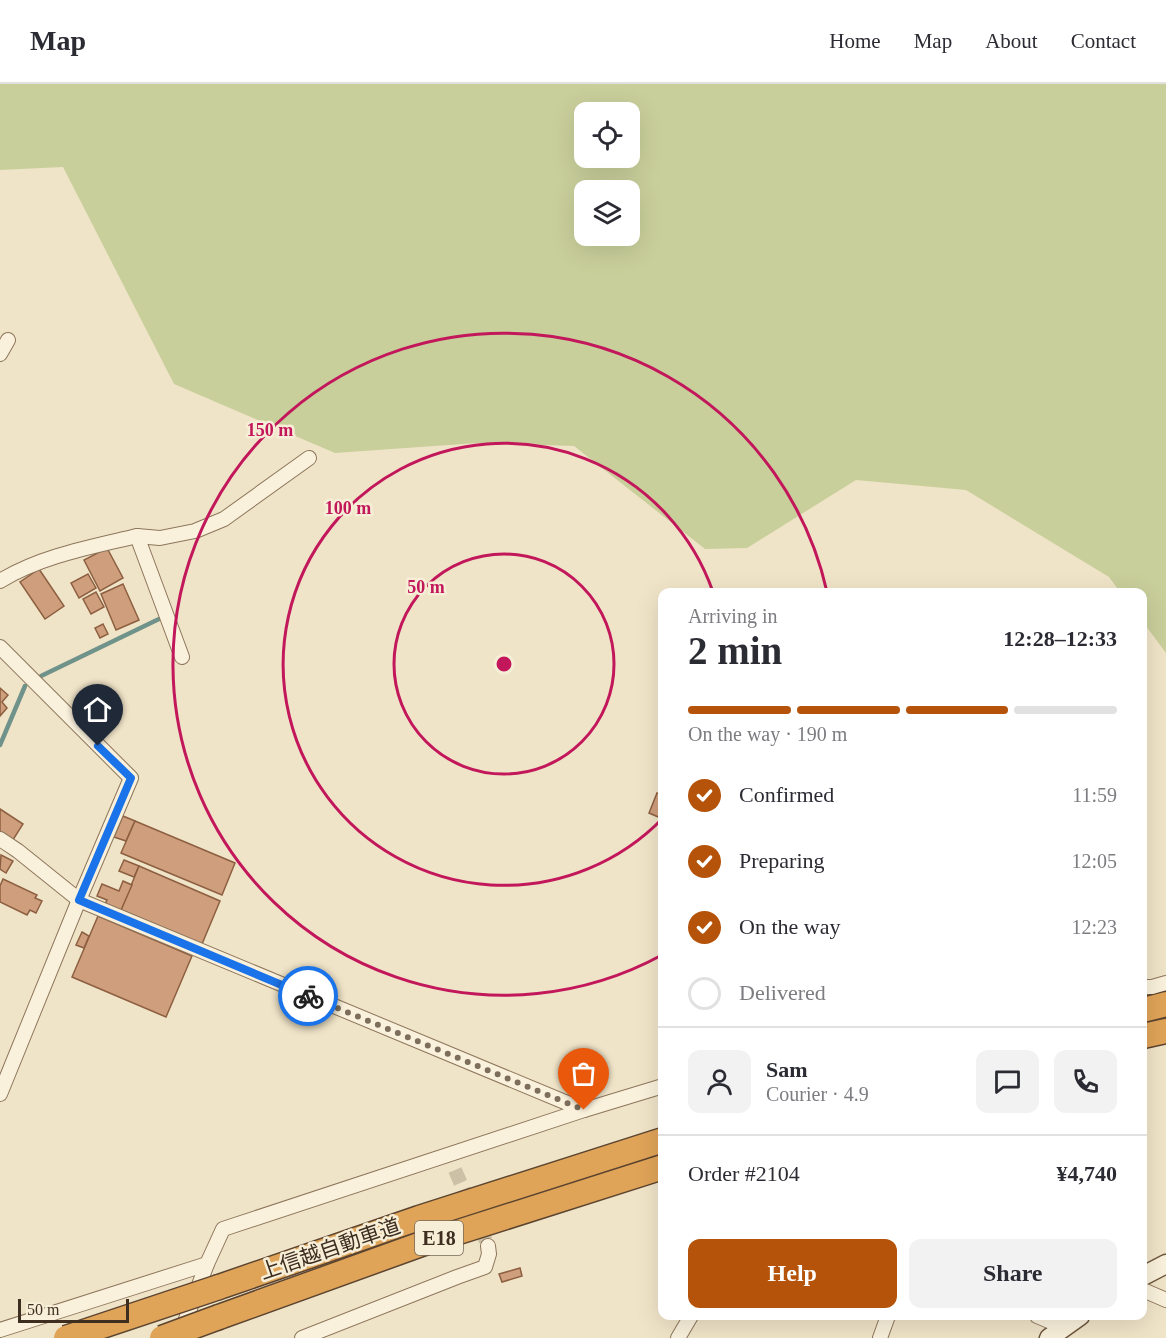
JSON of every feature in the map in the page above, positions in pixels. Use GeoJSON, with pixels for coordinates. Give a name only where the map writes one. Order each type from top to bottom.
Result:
{"type":"FeatureCollection","features":[{"type":"Feature","properties":{"kind":"highway"},"geometry":{"type":"LineString","coordinates":[[1147,1009],[1166,1004]]}},
{"type":"Feature","properties":{"kind":"highway"},"geometry":{"type":"LineString","coordinates":[[1147,1035],[1166,1031]]}},
{"type":"Feature","properties":{"kind":"highway","name":"上信越自動車道"},"geometry":{"type":"LineString","coordinates":[[66,1338],[419,1218],[658,1142]]}},
{"type":"Feature","properties":{"kind":"highway","name":"上信越自動車道"},"geometry":{"type":"LineString","coordinates":[[162,1338],[427,1242],[658,1169]]}},
{"type":"Feature","properties":{"kind":"main road"},"geometry":{"type":"LineString","coordinates":[[1147,1274],[1166,1264]]}},
{"type":"Feature","properties":{"kind":"main road"},"geometry":{"type":"LineString","coordinates":[[1048,1338],[1074,1320]]}},
{"type":"Feature","properties":{"kind":"street"},"geometry":{"type":"LineString","coordinates":[[0,354],[8,340]]}},
{"type":"Feature","properties":{"kind":"street"},"geometry":{"type":"LineString","coordinates":[[0,581],[18,570],[76,551],[137,536],[160,538],[195,531],[224,519],[309,458]]}},
{"type":"Feature","properties":{"kind":"street"},"geometry":{"type":"LineString","coordinates":[[137,536],[183,657]]}},
{"type":"Feature","properties":{"kind":"street"},"geometry":{"type":"LineString","coordinates":[[0,647],[131,778],[0,1094]]}},
{"type":"Feature","properties":{"kind":"street"},"geometry":{"type":"LineString","coordinates":[[0,839],[79,900],[584,1110]]}},
{"type":"Feature","properties":{"kind":"street"},"geometry":{"type":"LineString","coordinates":[[1147,987],[1166,983]]}},
{"type":"Feature","properties":{"kind":"street"},"geometry":{"type":"LineString","coordinates":[[179,1338],[207,1264],[223,1230],[658,1088]]}},
{"type":"Feature","properties":{"kind":"street"},"geometry":{"type":"LineString","coordinates":[[451,1155],[455,1170]]}},
{"type":"Feature","properties":{"kind":"street"},"geometry":{"type":"LineString","coordinates":[[302,1338],[485,1268],[489,1254],[488,1246]]}},
{"type":"Feature","properties":{"kind":"street"},"geometry":{"type":"LineString","coordinates":[[0,1330],[207,1264]]}},
{"type":"Feature","properties":{"kind":"street"},"geometry":{"type":"LineString","coordinates":[[1147,1292],[1166,1300]]}},
{"type":"Feature","properties":{"kind":"street"},"geometry":{"type":"LineString","coordinates":[[678,1338],[689,1320]]}},
{"type":"Feature","properties":{"kind":"street"},"geometry":{"type":"LineString","coordinates":[[880,1338],[887,1320]]}},
{"type":"Feature","properties":{"kind":"street"},"geometry":{"type":"LineString","coordinates":[[1046,1320],[1063,1327]]}},
{"type":"Feature","properties":{"kind":"green space"},"geometry":{"type":"Polygon","coordinates":[[[0,84],[1166,84],[1166,653],[1147,627],[1147,588],[1117,588],[1109,577],[966,490],[856,480],[747,548],[705,549],[574,446],[477,443],[335,453],[174,384],[63,167],[0,170],[0,84]]]}},
{"type":"Feature","properties":{"kind":"building"},"geometry":{"type":"Polygon","coordinates":[[[107,548],[123,578],[100,591],[84,560],[107,548]]]}},
{"type":"Feature","properties":{"kind":"building"},"geometry":{"type":"Polygon","coordinates":[[[39,569],[64,606],[45,619],[20,582],[39,569]]]}},
{"type":"Feature","properties":{"kind":"building"},"geometry":{"type":"Polygon","coordinates":[[[88,574],[96,588],[79,598],[71,583],[88,574]]]}},
{"type":"Feature","properties":{"kind":"building"},"geometry":{"type":"Polygon","coordinates":[[[123,584],[139,620],[116,630],[101,594],[123,584]]]}},
{"type":"Feature","properties":{"kind":"building"},"geometry":{"type":"Polygon","coordinates":[[[96,592],[104,607],[91,614],[83,599],[96,592]]]}},
{"type":"Feature","properties":{"kind":"building"},"geometry":{"type":"Polygon","coordinates":[[[103,624],[108,634],[100,638],[95,628],[103,624]]]}},
{"type":"Feature","properties":{"kind":"building"},"geometry":{"type":"Polygon","coordinates":[[[0,688],[8,695],[2,702],[7,708],[0,716],[0,688]]]}},
{"type":"Feature","properties":{"kind":"building"},"geometry":{"type":"Polygon","coordinates":[[[657,793],[658,793],[658,817],[649,813],[657,793]]]}},
{"type":"Feature","properties":{"kind":"building"},"geometry":{"type":"Polygon","coordinates":[[[0,809],[23,824],[11,843],[0,835],[0,809]]]}},
{"type":"Feature","properties":{"kind":"building"},"geometry":{"type":"Polygon","coordinates":[[[123,816],[135,821],[126,841],[114,837],[123,816]]]}},
{"type":"Feature","properties":{"kind":"building"},"geometry":{"type":"Polygon","coordinates":[[[135,821],[235,863],[222,895],[121,853],[135,821]]]}},
{"type":"Feature","properties":{"kind":"building"},"geometry":{"type":"Polygon","coordinates":[[[1,855],[13,861],[6,873],[0,869],[1,855]]]}},
{"type":"Feature","properties":{"kind":"building"},"geometry":{"type":"Polygon","coordinates":[[[124,860],[139,866],[134,877],[119,871],[124,860]]]}},
{"type":"Feature","properties":{"kind":"building"},"geometry":{"type":"Polygon","coordinates":[[[139,866],[220,901],[202,944],[121,910],[139,866]]]}},
{"type":"Feature","properties":{"kind":"building"},"geometry":{"type":"Polygon","coordinates":[[[3,879],[37,895],[35,898],[42,901],[36,913],[30,910],[27,915],[0,902],[0,886],[3,879]]]}},
{"type":"Feature","properties":{"kind":"building"},"geometry":{"type":"Polygon","coordinates":[[[123,881],[132,885],[121,910],[105,904],[107,900],[97,896],[102,884],[119,891],[123,881]]]}},
{"type":"Feature","properties":{"kind":"building"},"geometry":{"type":"Polygon","coordinates":[[[98,916],[192,956],[166,1017],[72,977],[98,916]]]}},
{"type":"Feature","properties":{"kind":"building"},"geometry":{"type":"Polygon","coordinates":[[[82,932],[89,936],[84,948],[76,945],[82,932]]]}},
{"type":"Feature","properties":{"kind":"building"},"geometry":{"type":"Polygon","coordinates":[[[520,1268],[522,1276],[502,1282],[499,1274],[520,1268]]]}},
{"type":"Feature","properties":{"kind":"waterway"},"geometry":{"type":"LineString","coordinates":[[41,676],[159,619]]}},
{"type":"Feature","properties":{"kind":"waterway"},"geometry":{"type":"LineString","coordinates":[[0,745],[25,686]]}},
{"type":"Feature","properties":{"kind":"tunnel"},"geometry":{"type":"LineString","coordinates":[[455,1170],[488,1246]]}},
{"type":"Feature","properties":{"kind":"way so far"},"geometry":{"type":"LineString","coordinates":[[308,996],[584,1110]]}},
{"type":"Feature","properties":{"kind":"route"},"geometry":{"type":"LineString","coordinates":[[98,746],[131,778],[79,900],[308,996]]}}]}
